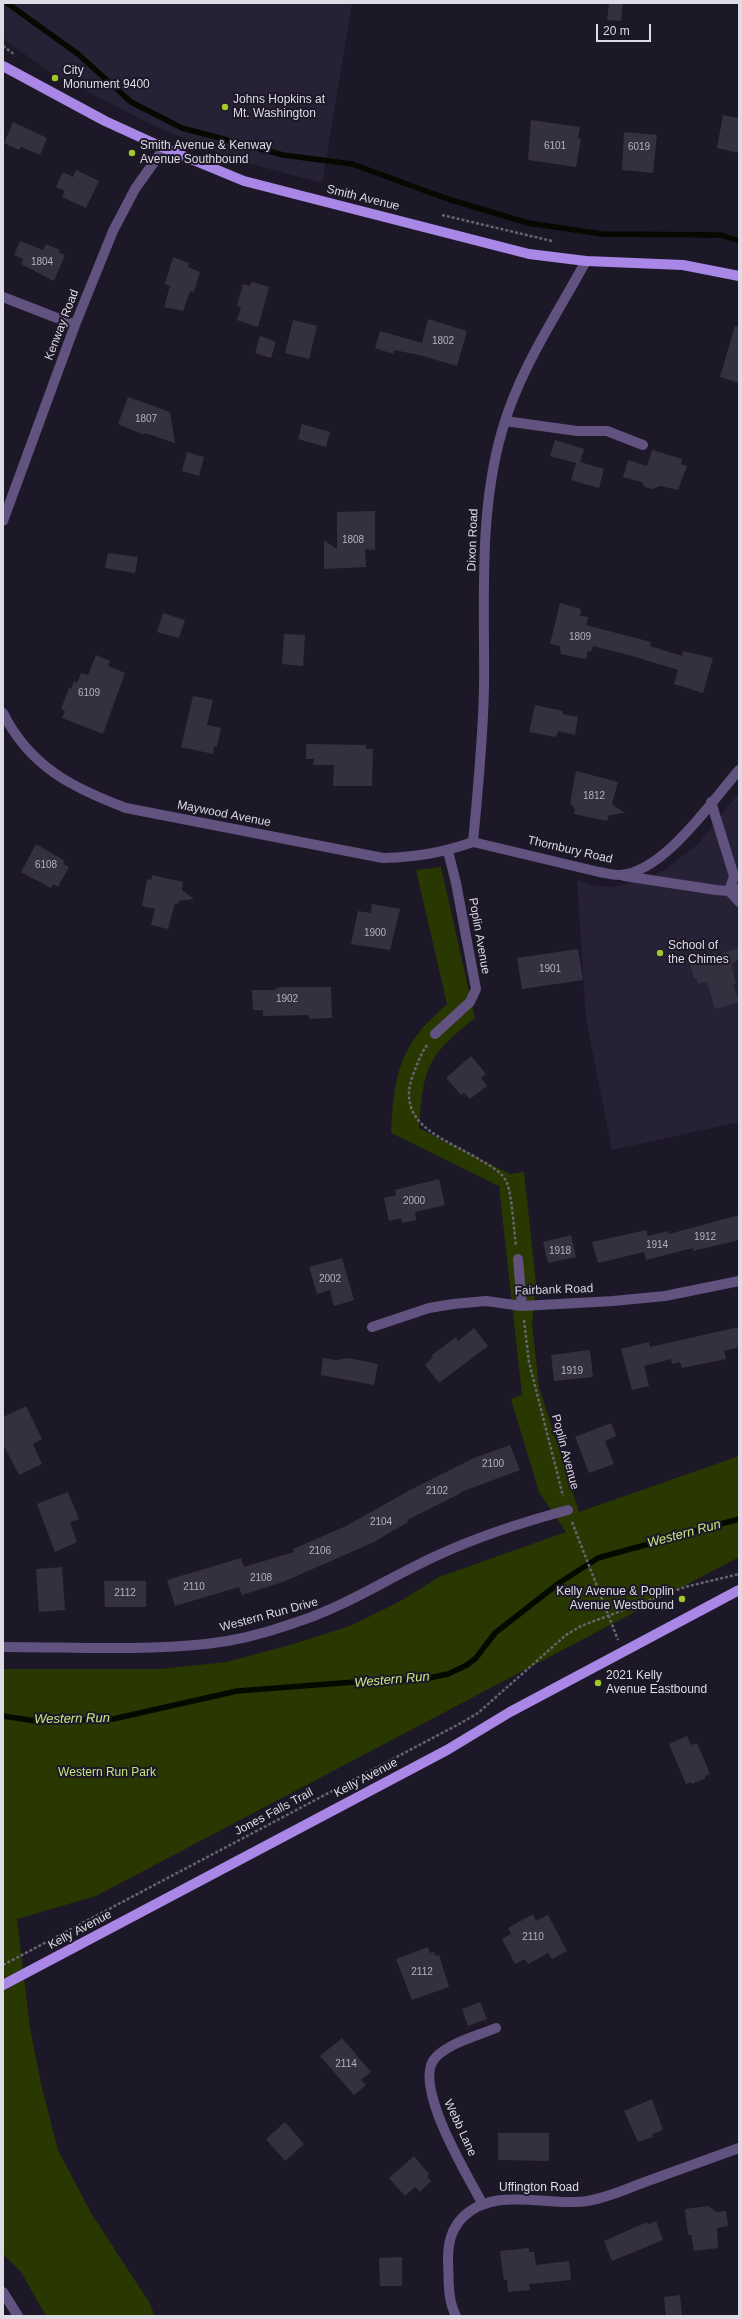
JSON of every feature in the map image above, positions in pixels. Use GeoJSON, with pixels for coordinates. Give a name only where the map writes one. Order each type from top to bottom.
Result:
{"type":"FeatureCollection","features":[{"type":"Feature","properties":{"kind":"main road","name":"Smith Avenue"},"geometry":{"type":"LineString","coordinates":[[3,66],[105,121],[164,148],[244,180],[529,254],[586,261],[683,265],[739,276]]}},
{"type":"Feature","properties":{"kind":"main road","name":"Kelly Avenue"},"geometry":{"type":"LineString","coordinates":[[3,1985],[447,1750],[517,1708],[739,1590]]}},
{"type":"Feature","properties":{"kind":"street","name":"Kenway Road"},"geometry":{"type":"LineString","coordinates":[[3,520],[75,326],[113,231],[135,189],[164,148]]}},
{"type":"Feature","properties":{"kind":"street","name":"Dixon Road"},"geometry":{"type":"LineString","coordinates":[[473,842],[481,755],[485,544],[488,504],[502,432],[520,380],[586,261]]}},
{"type":"Feature","properties":{"kind":"street"},"geometry":{"type":"LineString","coordinates":[[3,297],[75,326]]}},
{"type":"Feature","properties":{"kind":"street"},"geometry":{"type":"LineString","coordinates":[[506,421],[577,431],[607,431],[643,445]]}},
{"type":"Feature","properties":{"kind":"street","name":"Maywood Avenue"},"geometry":{"type":"LineString","coordinates":[[3,713],[6,724],[31,753],[55,775],[87,794],[126,808],[383,858],[420,857],[448,851],[473,842]]}},
{"type":"Feature","properties":{"kind":"street","name":"Thornbury Road"},"geometry":{"type":"LineString","coordinates":[[473,842],[620,875],[638,870],[657,860],[695,822],[739,770]]}},
{"type":"Feature","properties":{"kind":"street"},"geometry":{"type":"LineString","coordinates":[[711,802],[734,876],[734,890],[739,902]]}},
{"type":"Feature","properties":{"kind":"street","name":"Poplin Avenue"},"geometry":{"type":"LineString","coordinates":[[435,1034],[470,1002],[476,988],[456,883],[448,851]]}},
{"type":"Feature","properties":{"kind":"street"},"geometry":{"type":"LineString","coordinates":[[620,875],[734,890]]}},
{"type":"Feature","properties":{"kind":"street"},"geometry":{"type":"LineString","coordinates":[[518,1259],[522,1306]]}},
{"type":"Feature","properties":{"kind":"street","name":"Fairbank Road"},"geometry":{"type":"LineString","coordinates":[[372,1327],[429,1308],[453,1304],[486,1301],[522,1306],[664,1296],[739,1280]]}},
{"type":"Feature","properties":{"kind":"street","name":"Western Run Drive"},"geometry":{"type":"LineString","coordinates":[[3,1647],[164,1647],[207,1644],[250,1636],[332,1610],[436,1556],[476,1539],[512,1525],[568,1510]]}},
{"type":"Feature","properties":{"kind":"street","name":"Webb Lane"},"geometry":{"type":"LineString","coordinates":[[482,2203],[434,2106],[428,2084],[429,2070],[435,2058],[447,2049],[496,2028]]}},
{"type":"Feature","properties":{"kind":"street","name":"Uffington Road"},"geometry":{"type":"LineString","coordinates":[[456,2316],[450,2300],[448,2253],[450,2236],[457,2223],[465,2215],[482,2203],[502,2200],[563,2202],[588,2201],[739,2148]]}},
{"type":"Feature","properties":{"kind":"street"},"geometry":{"type":"LineString","coordinates":[[3,2292],[18,2316]]}},
{"type":"Feature","properties":{"kind":"path"},"geometry":{"type":"LineString","coordinates":[[3,46],[21,59]]}},
{"type":"Feature","properties":{"kind":"path"},"geometry":{"type":"LineString","coordinates":[[435,214],[557,242]]}},
{"type":"Feature","properties":{"kind":"path"},"geometry":{"type":"LineString","coordinates":[[435,1034],[420,1058],[410,1084],[408,1104],[418,1121],[431,1132],[494,1168],[507,1182],[518,1259]]}},
{"type":"Feature","properties":{"kind":"path","name":"Poplin Avenue"},"geometry":{"type":"LineString","coordinates":[[522,1306],[529,1362],[542,1421],[579,1542],[619,1644]]}},
{"type":"Feature","properties":{"kind":"path","name":"Jones Falls Trail"},"geometry":{"type":"LineString","coordinates":[[3,1965],[478,1713],[566,1635],[581,1626],[685,1587],[739,1574]]}},
{"type":"Feature","properties":{"kind":"shaded area","name":"Johns Hopkins at Mt. Washington"},"geometry":{"type":"Polygon","coordinates":[[[3,3],[352,3],[322,183],[233,159],[150,124],[53,74],[3,39],[3,3]]]}},
{"type":"Feature","properties":{"kind":"shaded area","name":"School of the Chimes"},"geometry":{"type":"Polygon","coordinates":[[[739,793],[739,1122],[612,1150],[586,1019],[577,880],[596,886],[612,887],[634,882],[663,871],[698,844],[739,793]]]}},
{"type":"Feature","properties":{"kind":"green space","name":"Western Run Park"},"geometry":{"type":"Polygon","coordinates":[[[441,867],[475,1018],[446,1043],[430,1065],[423,1091],[419,1128],[510,1174],[524,1172],[536,1283],[532,1324],[539,1387],[579,1512],[739,1456],[739,1557],[96,1896],[17,1919],[30,2028],[41,2084],[58,2150],[91,2213],[149,2302],[155,2316],[46,2316],[21,2272],[3,2254],[3,1669],[160,1669],[226,1662],[290,1645],[350,1626],[397,1603],[439,1577],[566,1532],[539,1492],[511,1399],[522,1395],[499,1186],[391,1133],[394,1092],[405,1054],[420,1031],[447,1004],[416,870],[441,867]]]}},
{"type":"Feature","properties":{"kind":"building"},"geometry":{"type":"Polygon","coordinates":[[[609,3],[623,3],[621,21],[607,20],[609,3]]]}},
{"type":"Feature","properties":{"kind":"building"},"geometry":{"type":"Polygon","coordinates":[[[723,115],[739,118],[739,153],[717,148],[723,115]]]}},
{"type":"Feature","properties":{"kind":"building"},"geometry":{"type":"Polygon","coordinates":[[[531,120],[580,127],[578,138],[581,139],[576,167],[528,160],[531,120]]]}},
{"type":"Feature","properties":{"kind":"building"},"geometry":{"type":"Polygon","coordinates":[[[13,122],[47,138],[40,155],[21,147],[19,150],[4,143],[13,122]]]}},
{"type":"Feature","properties":{"kind":"building"},"geometry":{"type":"Polygon","coordinates":[[[624,132],[657,135],[653,173],[622,170],[624,132]]]}},
{"type":"Feature","properties":{"kind":"building"},"geometry":{"type":"Polygon","coordinates":[[[76,170],[99,181],[86,208],[62,197],[65,191],[56,187],[63,172],[73,177],[76,170]]]}},
{"type":"Feature","properties":{"kind":"building"},"geometry":{"type":"Polygon","coordinates":[[[20,241],[43,250],[46,244],[60,250],[59,253],[65,255],[54,281],[21,264],[23,259],[14,255],[20,241]]]}},
{"type":"Feature","properties":{"kind":"building"},"geometry":{"type":"Polygon","coordinates":[[[173,257],[189,263],[188,267],[200,272],[194,292],[190,291],[183,311],[164,307],[170,286],[165,284],[173,257]]]}},
{"type":"Feature","properties":{"kind":"building"},"geometry":{"type":"Polygon","coordinates":[[[252,282],[269,287],[258,327],[237,320],[241,308],[237,306],[243,284],[250,286],[252,282]]]}},
{"type":"Feature","properties":{"kind":"building"},"geometry":{"type":"Polygon","coordinates":[[[428,319],[467,331],[457,366],[419,355],[394,350],[393,354],[375,348],[380,331],[422,343],[428,319]]]}},
{"type":"Feature","properties":{"kind":"building"},"geometry":{"type":"Polygon","coordinates":[[[293,320],[317,326],[309,359],[285,353],[293,320]]]}},
{"type":"Feature","properties":{"kind":"building"},"geometry":{"type":"Polygon","coordinates":[[[735,326],[739,327],[739,383],[720,377],[735,326]]]}},
{"type":"Feature","properties":{"kind":"building"},"geometry":{"type":"Polygon","coordinates":[[[260,336],[276,342],[271,358],[255,353],[260,336]]]}},
{"type":"Feature","properties":{"kind":"building"},"geometry":{"type":"Polygon","coordinates":[[[128,397],[170,412],[175,443],[145,433],[144,435],[118,424],[128,397]]]}},
{"type":"Feature","properties":{"kind":"building"},"geometry":{"type":"Polygon","coordinates":[[[302,424],[330,432],[326,447],[298,439],[302,424]]]}},
{"type":"Feature","properties":{"kind":"building"},"geometry":{"type":"Polygon","coordinates":[[[555,440],[584,449],[580,462],[604,469],[599,488],[571,480],[576,463],[550,456],[555,440]]]}},
{"type":"Feature","properties":{"kind":"building"},"geometry":{"type":"Polygon","coordinates":[[[652,450],[682,459],[681,464],[687,466],[678,490],[660,486],[653,489],[645,487],[641,482],[623,477],[628,460],[647,466],[652,450]]]}},
{"type":"Feature","properties":{"kind":"building"},"geometry":{"type":"Polygon","coordinates":[[[187,452],[204,457],[199,476],[182,471],[187,452]]]}},
{"type":"Feature","properties":{"kind":"building"},"geometry":{"type":"Polygon","coordinates":[[[375,511],[375,550],[365,549],[366,567],[324,569],[324,540],[337,549],[337,512],[375,511]]]}},
{"type":"Feature","properties":{"kind":"building"},"geometry":{"type":"Polygon","coordinates":[[[108,553],[138,557],[135,573],[105,568],[108,553]]]}},
{"type":"Feature","properties":{"kind":"building"},"geometry":{"type":"Polygon","coordinates":[[[560,603],[581,609],[580,616],[588,617],[586,625],[651,642],[650,646],[682,656],[683,651],[713,658],[703,693],[674,684],[678,670],[629,655],[593,646],[591,652],[588,651],[586,659],[561,654],[560,646],[550,644],[560,603]]]}},
{"type":"Feature","properties":{"kind":"building"},"geometry":{"type":"Polygon","coordinates":[[[163,613],[185,620],[179,638],[157,632],[163,613]]]}},
{"type":"Feature","properties":{"kind":"building"},"geometry":{"type":"Polygon","coordinates":[[[284,634],[305,635],[303,666],[282,664],[284,634]]]}},
{"type":"Feature","properties":{"kind":"building"},"geometry":{"type":"Polygon","coordinates":[[[96,655],[110,661],[108,666],[125,673],[103,734],[62,718],[65,711],[61,709],[69,688],[71,689],[74,681],[77,683],[81,673],[88,675],[96,655]]]}},
{"type":"Feature","properties":{"kind":"building"},"geometry":{"type":"Polygon","coordinates":[[[193,696],[213,700],[207,725],[221,728],[217,747],[214,746],[213,754],[181,747],[193,696]]]}},
{"type":"Feature","properties":{"kind":"building"},"geometry":{"type":"Polygon","coordinates":[[[535,705],[563,711],[563,714],[578,717],[575,735],[558,731],[556,737],[529,732],[535,705]]]}},
{"type":"Feature","properties":{"kind":"building"},"geometry":{"type":"Polygon","coordinates":[[[306,744],[366,745],[366,749],[373,749],[372,786],[333,786],[334,765],[313,765],[314,759],[306,759],[306,744]]]}},
{"type":"Feature","properties":{"kind":"building"},"geometry":{"type":"Polygon","coordinates":[[[576,771],[618,782],[612,804],[625,813],[609,815],[607,821],[574,814],[575,809],[570,803],[576,771]]]}},
{"type":"Feature","properties":{"kind":"building"},"geometry":{"type":"Polygon","coordinates":[[[36,844],[65,861],[63,864],[69,867],[58,887],[53,884],[51,888],[21,872],[36,844]]]}},
{"type":"Feature","properties":{"kind":"building"},"geometry":{"type":"Polygon","coordinates":[[[152,875],[183,882],[182,890],[194,899],[179,901],[178,904],[175,903],[168,929],[151,925],[155,909],[142,906],[147,879],[151,880],[152,875]]]}},
{"type":"Feature","properties":{"kind":"building"},"geometry":{"type":"Polygon","coordinates":[[[372,904],[400,909],[390,950],[351,944],[358,911],[371,913],[372,904]]]}},
{"type":"Feature","properties":{"kind":"building"},"geometry":{"type":"Polygon","coordinates":[[[739,948],[739,959],[731,964],[736,984],[733,985],[739,1002],[715,1009],[707,982],[698,984],[696,978],[694,979],[690,963],[716,953],[717,955],[739,948]]]}},
{"type":"Feature","properties":{"kind":"building"},"geometry":{"type":"Polygon","coordinates":[[[578,949],[583,980],[522,989],[517,958],[578,949]]]}},
{"type":"Feature","properties":{"kind":"building"},"geometry":{"type":"Polygon","coordinates":[[[331,987],[332,1018],[309,1019],[309,1015],[263,1016],[263,1010],[253,1010],[252,990],[276,990],[276,988],[331,987]]]}},
{"type":"Feature","properties":{"kind":"building"},"geometry":{"type":"Polygon","coordinates":[[[471,1056],[486,1074],[481,1078],[487,1086],[470,1099],[464,1093],[461,1095],[446,1078],[471,1056]]]}},
{"type":"Feature","properties":{"kind":"building"},"geometry":{"type":"Polygon","coordinates":[[[439,1179],[445,1205],[415,1212],[416,1220],[402,1223],[401,1218],[389,1221],[384,1198],[396,1195],[395,1190],[439,1179]]]}},
{"type":"Feature","properties":{"kind":"building"},"geometry":{"type":"Polygon","coordinates":[[[739,1215],[739,1240],[693,1251],[693,1248],[646,1260],[644,1252],[598,1263],[592,1242],[646,1230],[648,1236],[668,1231],[669,1234],[739,1215]]]}},
{"type":"Feature","properties":{"kind":"building"},"geometry":{"type":"Polygon","coordinates":[[[571,1235],[576,1257],[548,1263],[543,1242],[571,1235]]]}},
{"type":"Feature","properties":{"kind":"building"},"geometry":{"type":"Polygon","coordinates":[[[342,1258],[354,1300],[334,1306],[330,1290],[317,1294],[309,1267],[342,1258]]]}},
{"type":"Feature","properties":{"kind":"building"},"geometry":{"type":"Polygon","coordinates":[[[739,1327],[739,1347],[724,1351],[726,1359],[682,1368],[680,1362],[672,1364],[671,1359],[644,1366],[649,1386],[632,1390],[621,1349],[649,1342],[650,1347],[739,1327]]]}},
{"type":"Feature","properties":{"kind":"building"},"geometry":{"type":"Polygon","coordinates":[[[474,1328],[488,1346],[439,1383],[425,1365],[433,1357],[432,1355],[456,1337],[458,1341],[474,1328]]]}},
{"type":"Feature","properties":{"kind":"building"},"geometry":{"type":"Polygon","coordinates":[[[590,1350],[593,1377],[554,1381],[551,1355],[590,1350]]]}},
{"type":"Feature","properties":{"kind":"building"},"geometry":{"type":"Polygon","coordinates":[[[323,1358],[336,1360],[348,1358],[378,1364],[374,1385],[321,1375],[323,1358]]]}},
{"type":"Feature","properties":{"kind":"building"},"geometry":{"type":"Polygon","coordinates":[[[26,1406],[42,1439],[33,1444],[42,1464],[19,1475],[3,1444],[3,1417],[26,1406]]]}},
{"type":"Feature","properties":{"kind":"building"},"geometry":{"type":"Polygon","coordinates":[[[611,1423],[616,1436],[605,1441],[614,1464],[589,1473],[575,1437],[611,1423]]]}},
{"type":"Feature","properties":{"kind":"building"},"geometry":{"type":"Polygon","coordinates":[[[510,1445],[520,1470],[461,1492],[407,1520],[408,1522],[372,1543],[283,1582],[242,1595],[239,1587],[175,1606],[167,1580],[241,1558],[244,1567],[294,1552],[293,1549],[346,1526],[412,1489],[474,1458],[510,1445]]]}},
{"type":"Feature","properties":{"kind":"building"},"geometry":{"type":"Polygon","coordinates":[[[68,1492],[79,1519],[70,1522],[77,1542],[55,1552],[37,1504],[68,1492]]]}},
{"type":"Feature","properties":{"kind":"building"},"geometry":{"type":"Polygon","coordinates":[[[62,1567],[65,1610],[39,1612],[36,1569],[62,1567]]]}},
{"type":"Feature","properties":{"kind":"building"},"geometry":{"type":"Polygon","coordinates":[[[104,1581],[146,1581],[146,1607],[105,1607],[104,1581]]]}},
{"type":"Feature","properties":{"kind":"building"},"geometry":{"type":"Polygon","coordinates":[[[687,1736],[691,1745],[697,1743],[710,1774],[705,1776],[706,1778],[692,1784],[691,1782],[686,1784],[669,1744],[687,1736]]]}},
{"type":"Feature","properties":{"kind":"building"},"geometry":{"type":"Polygon","coordinates":[[[533,1914],[536,1921],[548,1915],[567,1951],[552,1959],[548,1953],[528,1964],[525,1959],[515,1964],[502,1939],[511,1934],[508,1928],[533,1914]]]}},
{"type":"Feature","properties":{"kind":"building"},"geometry":{"type":"Polygon","coordinates":[[[428,1947],[430,1953],[434,1952],[435,1956],[439,1955],[449,1987],[412,2000],[396,1959],[428,1947]]]}},
{"type":"Feature","properties":{"kind":"building"},"geometry":{"type":"Polygon","coordinates":[[[480,2002],[487,2019],[468,2026],[462,2009],[480,2002]]]}},
{"type":"Feature","properties":{"kind":"building"},"geometry":{"type":"Polygon","coordinates":[[[342,2038],[371,2072],[361,2080],[366,2085],[354,2095],[320,2056],[342,2038]]]}},
{"type":"Feature","properties":{"kind":"building"},"geometry":{"type":"Polygon","coordinates":[[[652,2099],[663,2130],[652,2134],[653,2137],[638,2142],[624,2111],[652,2099]]]}},
{"type":"Feature","properties":{"kind":"building"},"geometry":{"type":"Polygon","coordinates":[[[285,2122],[304,2144],[285,2161],[266,2139],[285,2122]]]}},
{"type":"Feature","properties":{"kind":"building"},"geometry":{"type":"Polygon","coordinates":[[[498,2133],[549,2133],[549,2161],[498,2160],[498,2133]]]}},
{"type":"Feature","properties":{"kind":"building"},"geometry":{"type":"Polygon","coordinates":[[[414,2156],[429,2174],[427,2177],[431,2181],[420,2192],[415,2187],[405,2196],[389,2178],[414,2156]]]}},
{"type":"Feature","properties":{"kind":"building"},"geometry":{"type":"Polygon","coordinates":[[[709,2206],[716,2212],[726,2211],[728,2226],[717,2228],[718,2248],[694,2251],[691,2235],[688,2235],[685,2209],[709,2206]]]}},
{"type":"Feature","properties":{"kind":"building"},"geometry":{"type":"Polygon","coordinates":[[[656,2221],[663,2240],[612,2261],[604,2241],[647,2222],[648,2225],[656,2221]]]}},
{"type":"Feature","properties":{"kind":"building"},"geometry":{"type":"Polygon","coordinates":[[[529,2248],[529,2252],[534,2252],[536,2265],[569,2261],[571,2280],[529,2284],[530,2290],[508,2292],[507,2280],[504,2280],[500,2251],[529,2248]]]}},
{"type":"Feature","properties":{"kind":"building"},"geometry":{"type":"Polygon","coordinates":[[[402,2257],[402,2286],[380,2286],[379,2258],[402,2257]]]}},
{"type":"Feature","properties":{"kind":"building"},"geometry":{"type":"Polygon","coordinates":[[[680,2295],[682,2315],[666,2316],[664,2297],[680,2295]]]}},
{"type":"Feature","properties":{"kind":"waterway"},"geometry":{"type":"LineString","coordinates":[[7,3],[78,54],[131,102],[182,128],[283,155],[352,164],[448,199],[528,223],[602,234],[721,235],[739,241]]}},
{"type":"Feature","properties":{"kind":"waterway","name":"Western Run"},"geometry":{"type":"LineString","coordinates":[[3,1716],[36,1721],[113,1719],[237,1691],[381,1680],[419,1680],[448,1674],[467,1665],[476,1658],[495,1633],[559,1583],[598,1558],[739,1519]]}},
{"type":"Feature","properties":{"kind":"place","name":"City Monument 9400"},"geometry":{"type":"Point","coordinates":[55,78]}},
{"type":"Feature","properties":{"kind":"place","name":"Johns Hopkins at Mt. Washington"},"geometry":{"type":"Point","coordinates":[225,107]}},
{"type":"Feature","properties":{"kind":"place","name":"Smith Avenue & Kenway Avenue Southbound"},"geometry":{"type":"Point","coordinates":[132,153]}},
{"type":"Feature","properties":{"kind":"place","name":"School of the Chimes"},"geometry":{"type":"Point","coordinates":[660,953]}},
{"type":"Feature","properties":{"kind":"place","name":"Kelly Avenue & Poplin Avenue Westbound"},"geometry":{"type":"Point","coordinates":[682,1599]}},
{"type":"Feature","properties":{"kind":"place","name":"2021 Kelly Avenue Eastbound"},"geometry":{"type":"Point","coordinates":[598,1683]}}]}
